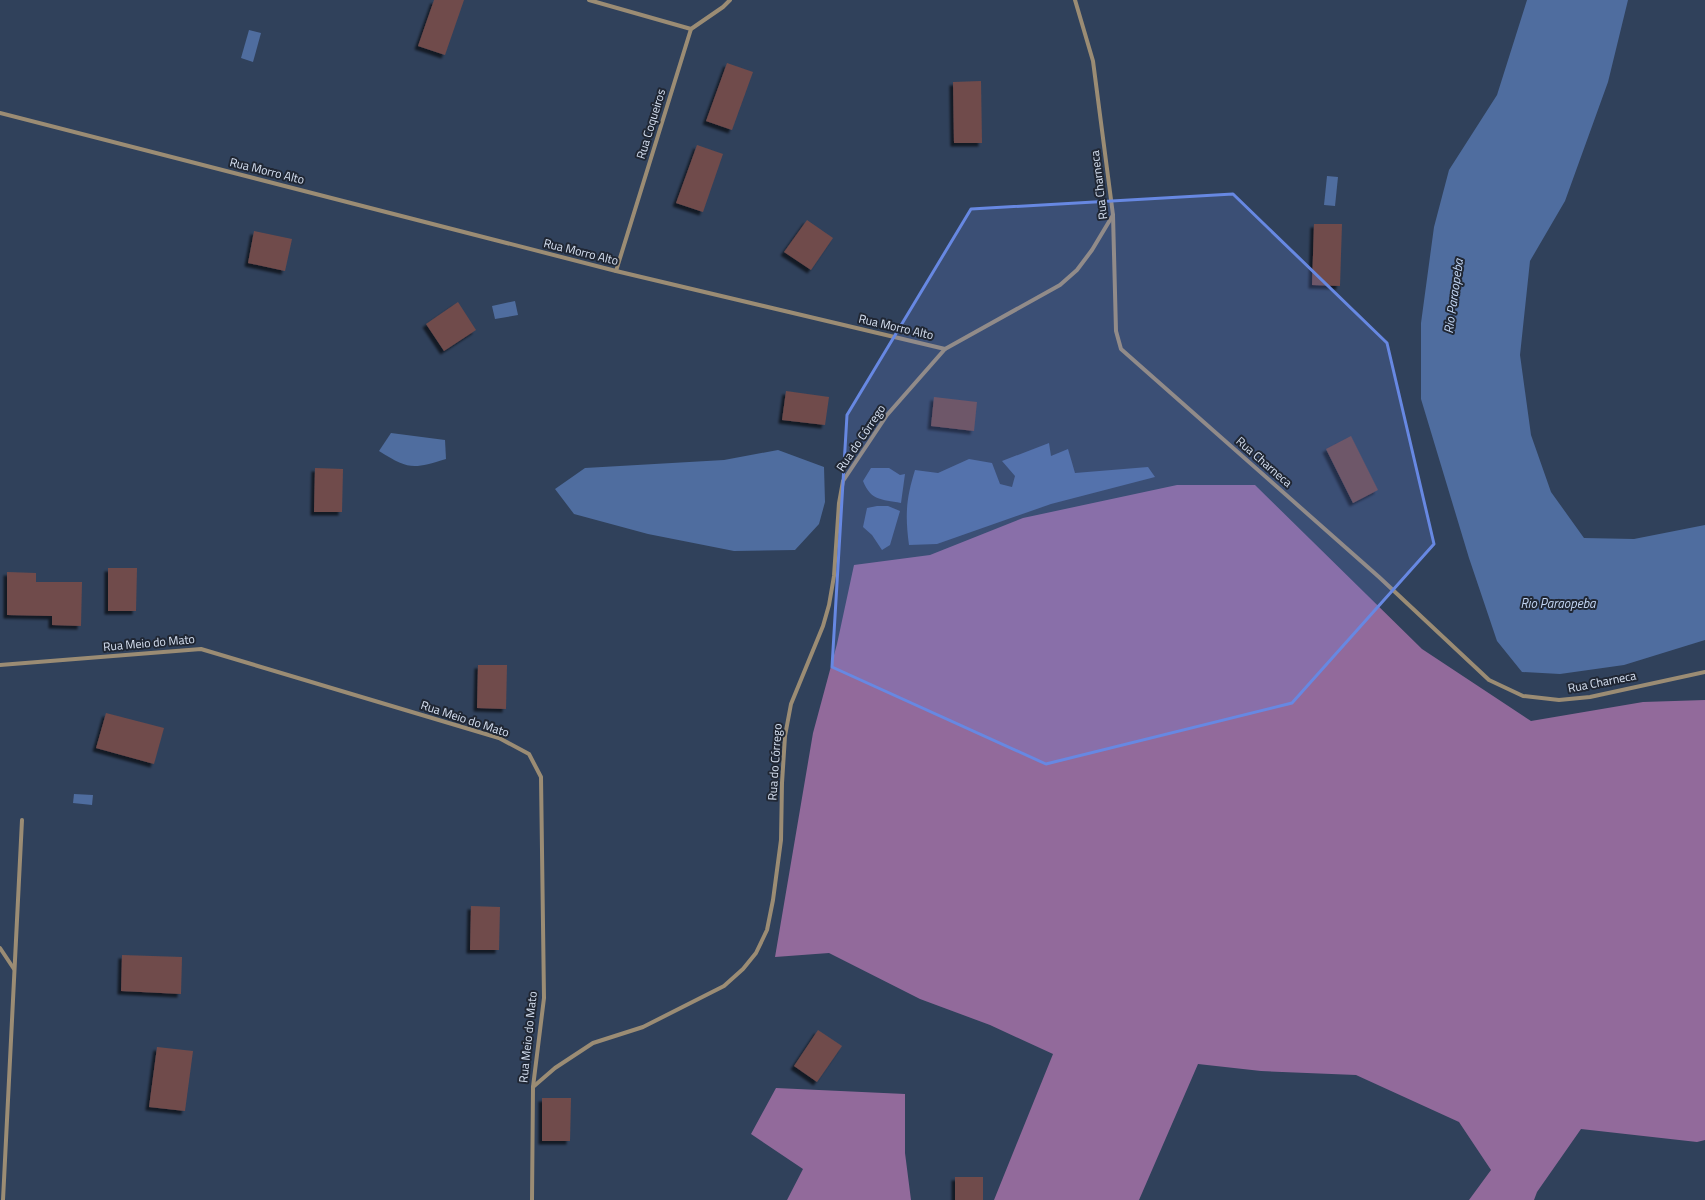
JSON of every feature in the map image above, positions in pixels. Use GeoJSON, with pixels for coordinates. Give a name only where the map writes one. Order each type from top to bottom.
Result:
{"type":"FeatureCollection","features":[{"type":"Feature","properties":{"kind":"street"},"geometry":{"type":"LineString","coordinates":[[589,0],[691,29],[723,7],[730,0]]}},
{"type":"Feature","properties":{"kind":"street","name":"Rua Charneca"},"geometry":{"type":"LineString","coordinates":[[1075,0],[1093,61],[1113,215],[1116,331],[1121,349],[1378,576],[1489,680],[1523,696],[1559,700],[1590,697],[1705,672]]}},
{"type":"Feature","properties":{"kind":"street","name":"Rua Coqueiros"},"geometry":{"type":"LineString","coordinates":[[616,271],[691,29]]}},
{"type":"Feature","properties":{"kind":"street","name":"Rua Morro Alto"},"geometry":{"type":"LineString","coordinates":[[0,113],[616,271],[945,349],[1060,285],[1077,270],[1092,250],[1113,215]]}},
{"type":"Feature","properties":{"kind":"street","name":"Rua do Córrego"},"geometry":{"type":"LineString","coordinates":[[533,1087],[554,1068],[593,1043],[643,1027],[724,986],[743,969],[756,953],[767,930],[773,900],[781,840],[784,736],[791,704],[823,626],[829,605],[834,576],[839,503],[843,481],[887,415],[945,349]]}},
{"type":"Feature","properties":{"kind":"street","name":"Rua Meio do Mato"},"geometry":{"type":"LineString","coordinates":[[0,665],[201,649],[500,738],[530,754],[541,777],[544,998],[533,1087],[532,1200]]}},
{"type":"Feature","properties":{"kind":"street"},"geometry":{"type":"LineString","coordinates":[[3,1200],[22,820]]}},
{"type":"Feature","properties":{"kind":"street"},"geometry":{"type":"LineString","coordinates":[[0,948],[14,970]]}},
{"type":"Feature","properties":{"kind":"highlighted area"},"geometry":{"type":"Polygon","coordinates":[[[1233,194],[1387,343],[1434,544],[1292,703],[1046,764],[832,667],[847,415],[971,209],[1233,194]]]}},
{"type":"Feature","properties":{"kind":"shaded area"},"geometry":{"type":"Polygon","coordinates":[[[1177,485],[1255,485],[1422,649],[1531,721],[1643,702],[1705,700],[1705,1140],[1697,1142],[1581,1129],[1537,1192],[1534,1200],[1469,1200],[1491,1170],[1459,1122],[1356,1075],[1261,1071],[1198,1064],[1139,1200],[994,1200],[1053,1054],[990,1025],[920,999],[829,953],[775,957],[813,733],[837,644],[854,565],[930,555],[1023,518],[1177,485]]]}},
{"type":"Feature","properties":{"kind":"shaded area"},"geometry":{"type":"Polygon","coordinates":[[[776,1088],[905,1094],[905,1153],[911,1200],[787,1200],[803,1169],[751,1134],[776,1088]]]}},
{"type":"Feature","properties":{"kind":"water","name":"Rio Paraopeba"},"geometry":{"type":"Polygon","coordinates":[[[1527,0],[1628,0],[1608,82],[1565,201],[1530,261],[1520,355],[1531,435],[1551,492],[1584,538],[1634,539],[1705,525],[1705,640],[1624,665],[1560,674],[1522,672],[1497,641],[1469,558],[1421,399],[1421,323],[1434,227],[1449,170],[1497,95],[1527,0]]]}},
{"type":"Feature","properties":{"kind":"water"},"geometry":{"type":"Polygon","coordinates":[[[249,30],[261,33],[253,62],[241,58],[249,30]]]}},
{"type":"Feature","properties":{"kind":"water"},"geometry":{"type":"Polygon","coordinates":[[[1327,176],[1338,177],[1335,206],[1324,205],[1327,176]]]}},
{"type":"Feature","properties":{"kind":"water"},"geometry":{"type":"Polygon","coordinates":[[[515,301],[518,315],[495,319],[492,306],[515,301]]]}},
{"type":"Feature","properties":{"kind":"water"},"geometry":{"type":"Polygon","coordinates":[[[391,433],[445,440],[446,459],[418,466],[405,465],[397,462],[379,451],[391,433]]]}},
{"type":"Feature","properties":{"kind":"water"},"geometry":{"type":"Polygon","coordinates":[[[1049,443],[1051,456],[1068,449],[1075,473],[1148,467],[1155,477],[1051,504],[937,544],[909,545],[907,507],[915,470],[938,473],[969,459],[992,463],[1000,484],[1012,487],[1015,476],[1002,461],[1049,443]]]}},
{"type":"Feature","properties":{"kind":"water"},"geometry":{"type":"Polygon","coordinates":[[[778,450],[824,467],[825,502],[819,524],[795,550],[734,551],[648,534],[574,514],[555,489],[585,468],[724,460],[778,450]]]}},
{"type":"Feature","properties":{"kind":"water"},"geometry":{"type":"Polygon","coordinates":[[[871,468],[889,468],[900,475],[905,474],[901,503],[882,500],[873,496],[866,488],[863,481],[871,468]]]}},
{"type":"Feature","properties":{"kind":"water"},"geometry":{"type":"Polygon","coordinates":[[[888,506],[900,511],[890,545],[882,550],[872,535],[863,527],[867,508],[888,506]]]}},
{"type":"Feature","properties":{"kind":"water"},"geometry":{"type":"Polygon","coordinates":[[[74,794],[93,795],[92,805],[73,803],[74,794]]]}},
{"type":"Feature","properties":{"kind":"building"},"geometry":{"type":"Polygon","coordinates":[[[434,0],[464,0],[445,55],[418,46],[434,0]]]}},
{"type":"Feature","properties":{"kind":"building"},"geometry":{"type":"Polygon","coordinates":[[[727,63],[753,72],[732,130],[706,121],[727,63]]]}},
{"type":"Feature","properties":{"kind":"building"},"geometry":{"type":"Polygon","coordinates":[[[981,81],[982,143],[954,143],[953,82],[981,81]]]}},
{"type":"Feature","properties":{"kind":"building"},"geometry":{"type":"Polygon","coordinates":[[[697,145],[723,154],[703,212],[676,203],[697,145]]]}},
{"type":"Feature","properties":{"kind":"building"},"geometry":{"type":"Polygon","coordinates":[[[807,220],[833,238],[811,270],[784,252],[807,220]]]}},
{"type":"Feature","properties":{"kind":"building"},"geometry":{"type":"Polygon","coordinates":[[[1314,224],[1342,224],[1340,286],[1312,285],[1314,224]]]}},
{"type":"Feature","properties":{"kind":"building"},"geometry":{"type":"Polygon","coordinates":[[[254,231],[292,239],[285,271],[248,263],[254,231]]]}},
{"type":"Feature","properties":{"kind":"building"},"geometry":{"type":"Polygon","coordinates":[[[458,302],[476,330],[444,351],[426,324],[458,302]]]}},
{"type":"Feature","properties":{"kind":"building"},"geometry":{"type":"Polygon","coordinates":[[[786,391],[829,397],[825,425],[782,420],[786,391]]]}},
{"type":"Feature","properties":{"kind":"building"},"geometry":{"type":"Polygon","coordinates":[[[934,397],[977,402],[974,431],[931,426],[934,397]]]}},
{"type":"Feature","properties":{"kind":"building"},"geometry":{"type":"Polygon","coordinates":[[[1351,436],[1378,490],[1353,503],[1326,449],[1351,436]]]}},
{"type":"Feature","properties":{"kind":"building"},"geometry":{"type":"Polygon","coordinates":[[[315,468],[343,469],[342,512],[314,512],[315,468]]]}},
{"type":"Feature","properties":{"kind":"building"},"geometry":{"type":"Polygon","coordinates":[[[108,568],[137,568],[136,611],[108,611],[108,568]]]}},
{"type":"Feature","properties":{"kind":"building"},"geometry":{"type":"Polygon","coordinates":[[[7,572],[36,573],[36,582],[82,582],[81,626],[52,625],[52,616],[7,615],[7,572]]]}},
{"type":"Feature","properties":{"kind":"building"},"geometry":{"type":"Polygon","coordinates":[[[478,665],[507,665],[506,709],[477,708],[478,665]]]}},
{"type":"Feature","properties":{"kind":"building"},"geometry":{"type":"Polygon","coordinates":[[[106,713],[164,728],[154,764],[96,748],[106,713]]]}},
{"type":"Feature","properties":{"kind":"building"},"geometry":{"type":"Polygon","coordinates":[[[471,906],[500,907],[499,950],[470,950],[471,906]]]}},
{"type":"Feature","properties":{"kind":"building"},"geometry":{"type":"Polygon","coordinates":[[[122,955],[182,957],[181,994],[121,991],[122,955]]]}},
{"type":"Feature","properties":{"kind":"building"},"geometry":{"type":"Polygon","coordinates":[[[818,1030],[842,1046],[817,1082],[794,1066],[818,1030]]]}},
{"type":"Feature","properties":{"kind":"building"},"geometry":{"type":"Polygon","coordinates":[[[157,1047],[193,1051],[185,1111],[149,1107],[157,1047]]]}},
{"type":"Feature","properties":{"kind":"building"},"geometry":{"type":"Polygon","coordinates":[[[542,1098],[571,1098],[570,1141],[542,1141],[542,1098]]]}},
{"type":"Feature","properties":{"kind":"building"},"geometry":{"type":"Polygon","coordinates":[[[955,1177],[983,1177],[983,1200],[955,1200],[955,1177]]]}}]}
